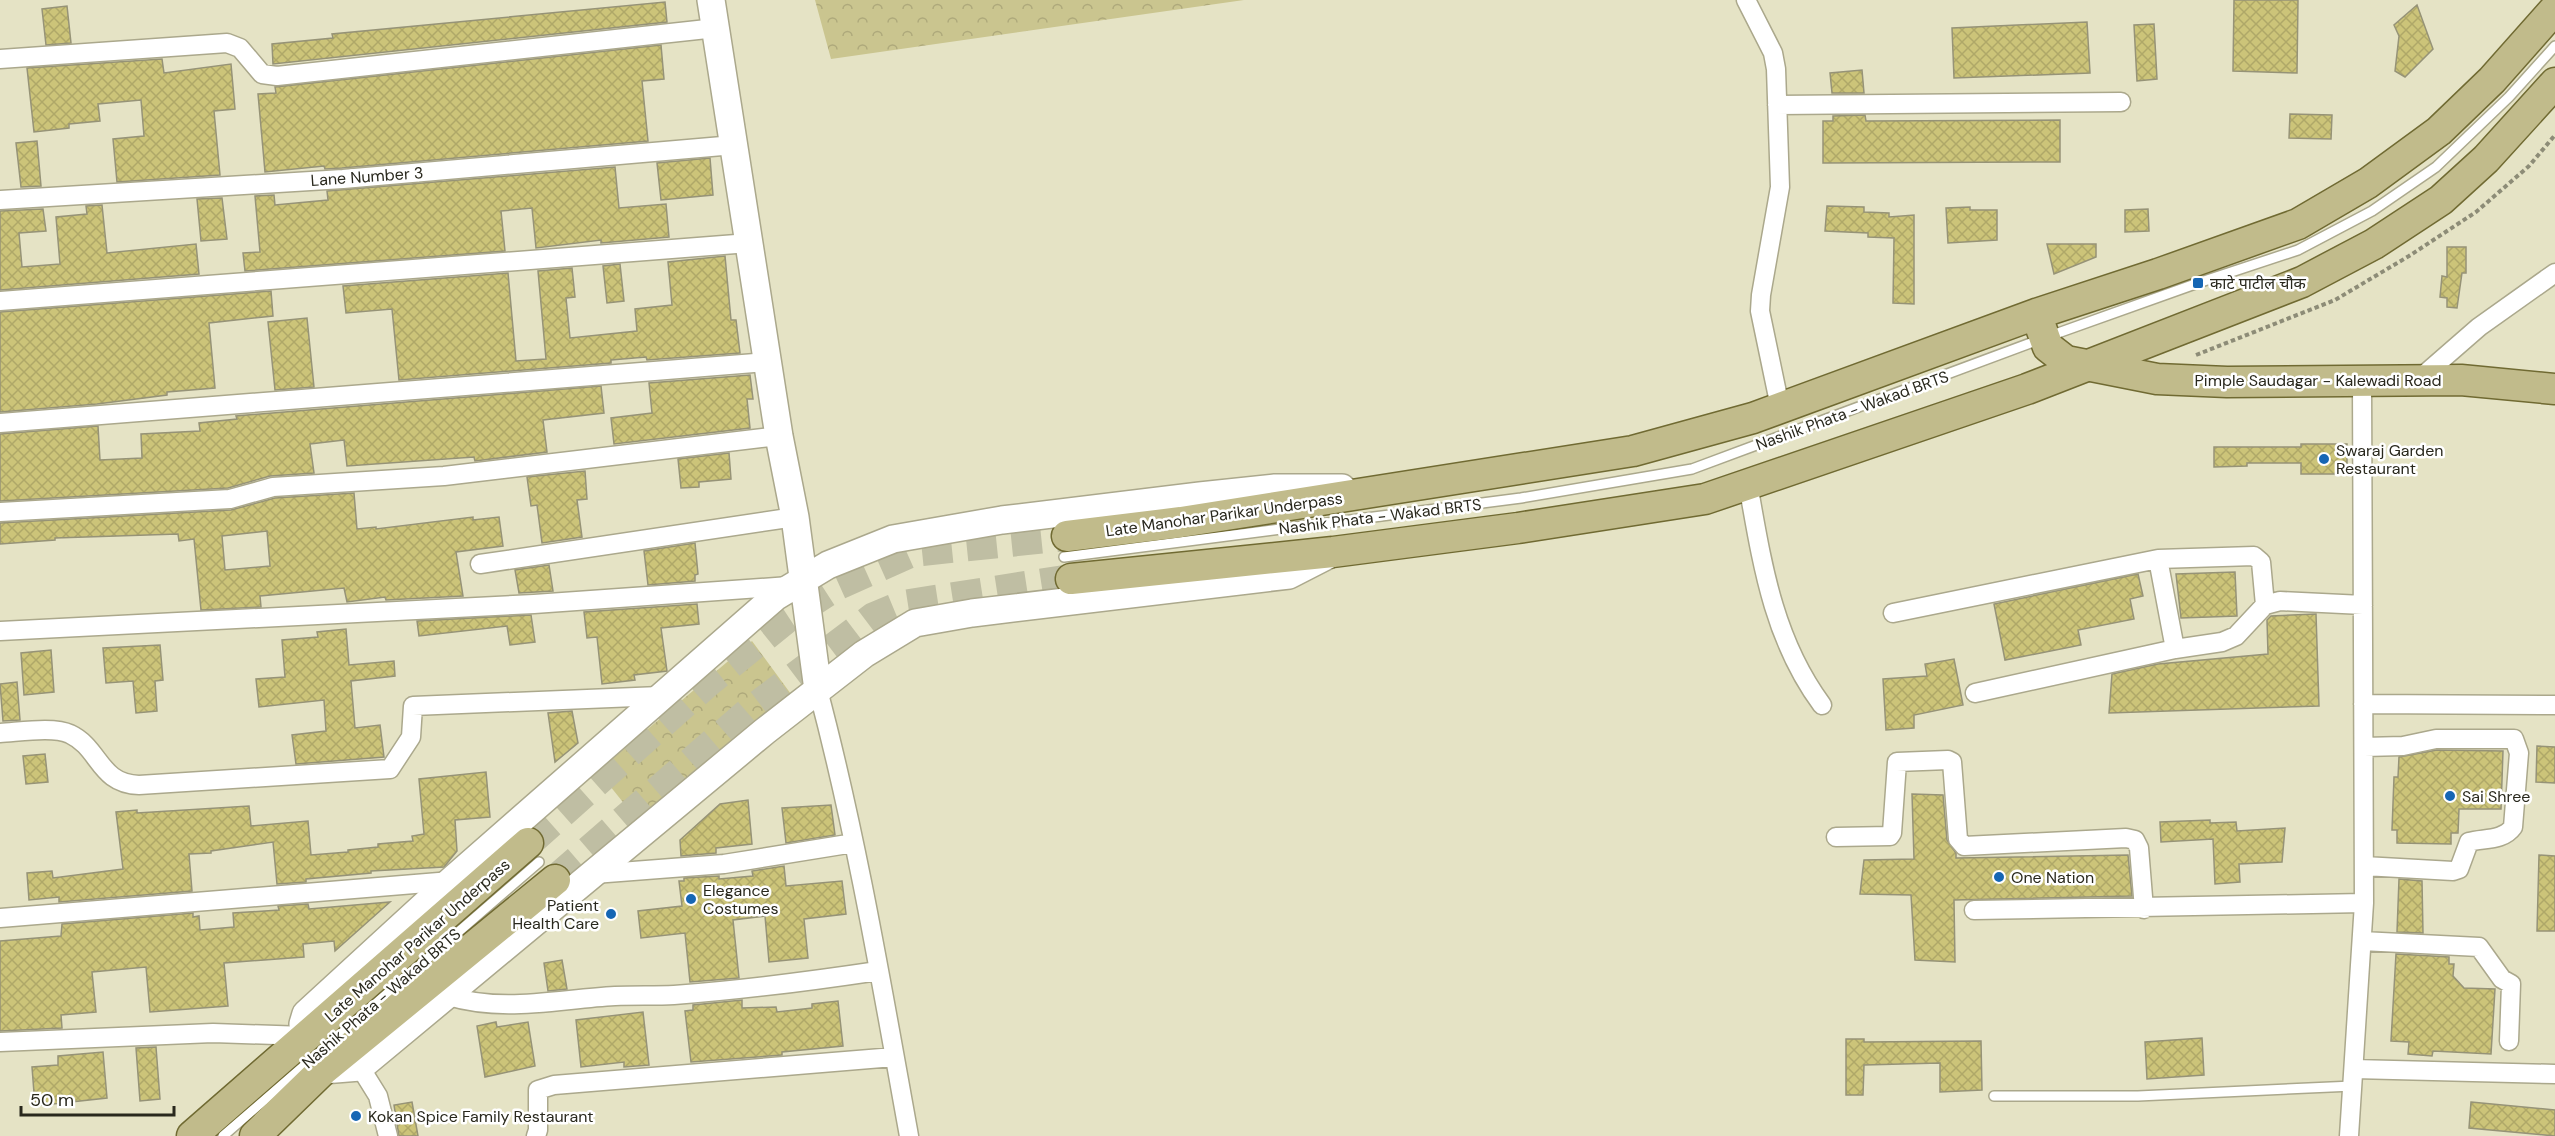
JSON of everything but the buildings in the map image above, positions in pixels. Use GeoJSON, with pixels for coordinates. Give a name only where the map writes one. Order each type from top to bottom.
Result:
{"type":"FeatureCollection","features":[{"type":"Feature","properties":{"kind":"main road"},"geometry":{"type":"LineString","coordinates":[[711,0],[779,436],[795,517],[798,583],[818,690]]}},
{"type":"Feature","properties":{"kind":"main road","name":"Late Manohar Parikar Underpass"},"geometry":{"type":"LineString","coordinates":[[1067,557],[1181,522],[1633,451],[1725,426],[2040,326],[2158,274],[2298,224],[2368,183],[2439,131],[2492,80],[2555,9]]}},
{"type":"Feature","properties":{"kind":"main road"},"geometry":{"type":"LineString","coordinates":[[1067,557],[1334,552],[1518,528],[1705,499],[2027,389],[2083,365],[2302,282],[2374,244],[2441,200],[2486,159],[2555,83]]}},
{"type":"Feature","properties":{"kind":"main road","name":"Pimple Saudagar - Kalewadi Road"},"geometry":{"type":"LineString","coordinates":[[2040,326],[2048,347],[2066,361],[2157,379],[2227,382],[2461,380],[2555,389]]}},
{"type":"Feature","properties":{"kind":"main road"},"geometry":{"type":"LineString","coordinates":[[306,1036],[303,1024],[306,1014],[451,881],[775,597],[828,565],[893,539],[1002,520],[1275,489],[1329,487],[1381,490]]}},
{"type":"Feature","properties":{"kind":"main road"},"geometry":{"type":"LineString","coordinates":[[323,1070],[360,1067],[448,996],[590,874],[818,690],[864,654],[915,623],[972,613],[1289,575],[1334,552]]}},
{"type":"Feature","properties":{"kind":"main road"},"geometry":{"type":"LineString","coordinates":[[255,1136],[541,862]]}},
{"type":"Feature","properties":{"kind":"main road","name":"Late Manohar Parikar Underpass"},"geometry":{"type":"LineString","coordinates":[[192,1136],[306,1036],[541,862]]}},
{"type":"Feature","properties":{"kind":"street"},"geometry":{"type":"LineString","coordinates":[[1746,0],[1773,53],[1776,69],[1780,186],[1760,311],[1780,407]]}},
{"type":"Feature","properties":{"kind":"street"},"geometry":{"type":"LineString","coordinates":[[0,59],[227,43],[240,48],[262,74],[277,76],[716,28]]}},
{"type":"Feature","properties":{"kind":"street"},"geometry":{"type":"LineString","coordinates":[[1778,105],[2121,102]]}},
{"type":"Feature","properties":{"kind":"street","name":"Lane Number 3"},"geometry":{"type":"LineString","coordinates":[[0,200],[343,179],[734,145]]}},
{"type":"Feature","properties":{"kind":"street"},"geometry":{"type":"LineString","coordinates":[[0,301],[749,243]]}},
{"type":"Feature","properties":{"kind":"street"},"geometry":{"type":"LineString","coordinates":[[2417,381],[2479,327],[2555,273]]}},
{"type":"Feature","properties":{"kind":"street"},"geometry":{"type":"LineString","coordinates":[[0,423],[767,362]]}},
{"type":"Feature","properties":{"kind":"street"},"geometry":{"type":"LineString","coordinates":[[2349,1136],[2364,903],[2362,382]]}},
{"type":"Feature","properties":{"kind":"street"},"geometry":{"type":"LineString","coordinates":[[0,512],[230,499],[273,487],[444,476],[779,436]]}},
{"type":"Feature","properties":{"kind":"street"},"geometry":{"type":"LineString","coordinates":[[1748,484],[1758,548],[1772,603],[1792,659],[1804,682],[1821,705]]}},
{"type":"Feature","properties":{"kind":"street"},"geometry":{"type":"LineString","coordinates":[[480,564],[795,517]]}},
{"type":"Feature","properties":{"kind":"street"},"geometry":{"type":"LineString","coordinates":[[1893,613],[2158,559],[2254,556],[2261,562],[2265,605]]}},
{"type":"Feature","properties":{"kind":"street"},"geometry":{"type":"LineString","coordinates":[[2158,559],[2175,649]]}},
{"type":"Feature","properties":{"kind":"street"},"geometry":{"type":"LineString","coordinates":[[0,631],[534,604],[798,583]]}},
{"type":"Feature","properties":{"kind":"street"},"geometry":{"type":"LineString","coordinates":[[1975,693],[2175,649],[2222,642],[2236,636],[2265,605],[2280,601],[2363,605]]}},
{"type":"Feature","properties":{"kind":"street"},"geometry":{"type":"LineString","coordinates":[[818,690],[854,843],[909,1136]]}},
{"type":"Feature","properties":{"kind":"street"},"geometry":{"type":"LineString","coordinates":[[0,733],[60,730],[71,734],[81,741],[115,780],[123,784],[139,785],[390,769],[411,737],[413,706],[660,696]]}},
{"type":"Feature","properties":{"kind":"street"},"geometry":{"type":"LineString","coordinates":[[2363,704],[2555,705]]}},
{"type":"Feature","properties":{"kind":"street"},"geometry":{"type":"LineString","coordinates":[[2364,747],[2403,746],[2436,739],[2514,739],[2519,753],[2513,826],[2508,833],[2469,842],[2458,869],[2453,872],[2364,866]]}},
{"type":"Feature","properties":{"kind":"street"},"geometry":{"type":"LineString","coordinates":[[1836,837],[1890,836],[1897,762],[1948,760],[1952,762],[1958,838],[1964,846],[2126,838],[2135,840],[2139,848],[2144,909]]}},
{"type":"Feature","properties":{"kind":"street"},"geometry":{"type":"LineString","coordinates":[[590,874],[724,864],[854,843]]}},
{"type":"Feature","properties":{"kind":"street"},"geometry":{"type":"LineString","coordinates":[[0,918],[451,881]]}},
{"type":"Feature","properties":{"kind":"street"},"geometry":{"type":"LineString","coordinates":[[1974,910],[2144,909],[2364,903]]}},
{"type":"Feature","properties":{"kind":"street"},"geometry":{"type":"LineString","coordinates":[[2362,941],[2479,947],[2502,979],[2511,984],[2509,1041]]}},
{"type":"Feature","properties":{"kind":"street"},"geometry":{"type":"LineString","coordinates":[[448,996],[468,1002],[517,1006],[614,996],[672,995],[765,987],[878,971]]}},
{"type":"Feature","properties":{"kind":"street"},"geometry":{"type":"LineString","coordinates":[[0,1042],[213,1033],[306,1036]]}},
{"type":"Feature","properties":{"kind":"street"},"geometry":{"type":"LineString","coordinates":[[536,1136],[538,1090],[554,1085],[894,1057]]}},
{"type":"Feature","properties":{"kind":"street"},"geometry":{"type":"LineString","coordinates":[[360,1067],[378,1096],[388,1136]]}},
{"type":"Feature","properties":{"kind":"street"},"geometry":{"type":"LineString","coordinates":[[2353,1078],[2555,1074]]}},
{"type":"Feature","properties":{"kind":"lane","name":"Nashik Phata - Wakad BRTS"},"geometry":{"type":"LineString","coordinates":[[1067,557],[1521,498],[1692,469],[2040,326],[2198,283],[2298,250],[2372,211],[2436,167],[2509,98],[2555,46]]}},
{"type":"Feature","properties":{"kind":"lane","name":"Nashik Phata - Wakad BRTS"},"geometry":{"type":"LineString","coordinates":[[223,1136],[541,862]]}},
{"type":"Feature","properties":{"kind":"lane"},"geometry":{"type":"LineString","coordinates":[[1994,1096],[2138,1096],[2353,1078]]}},
{"type":"Feature","properties":{"kind":"green space"},"geometry":{"type":"Polygon","coordinates":[[[815,0],[1244,0],[831,59],[815,0]]]}},
{"type":"Feature","properties":{"kind":"green space"},"geometry":{"type":"Polygon","coordinates":[[[752,641],[799,705],[642,826],[598,771],[752,641]]]}},
{"type":"Feature","properties":{"kind":"tunnel"},"geometry":{"type":"LineString","coordinates":[[528,843],[708,682],[787,618],[836,586],[912,552],[1067,536]]}},
{"type":"Feature","properties":{"kind":"tunnel"},"geometry":{"type":"LineString","coordinates":[[555,880],[748,713],[874,617],[903,605],[1071,579]]}},
{"type":"Feature","properties":{"kind":"place","name":"काटे पाटील चौक"},"geometry":{"type":"Point","coordinates":[2198,283]}},
{"type":"Feature","properties":{"kind":"place","name":"Swaraj Garden Restaurant"},"geometry":{"type":"Point","coordinates":[2324,459]}},
{"type":"Feature","properties":{"kind":"place","name":"Sai Shree"},"geometry":{"type":"Point","coordinates":[2450,796]}},
{"type":"Feature","properties":{"kind":"place","name":"One Nation"},"geometry":{"type":"Point","coordinates":[1999,877]}},
{"type":"Feature","properties":{"kind":"place","name":"Elegance Costumes"},"geometry":{"type":"Point","coordinates":[691,899]}},
{"type":"Feature","properties":{"kind":"place","name":"Patient Health Care"},"geometry":{"type":"Point","coordinates":[611,914]}},
{"type":"Feature","properties":{"kind":"place","name":"Kokan Spice Family Restaurant"},"geometry":{"type":"Point","coordinates":[356,1116]}}]}
